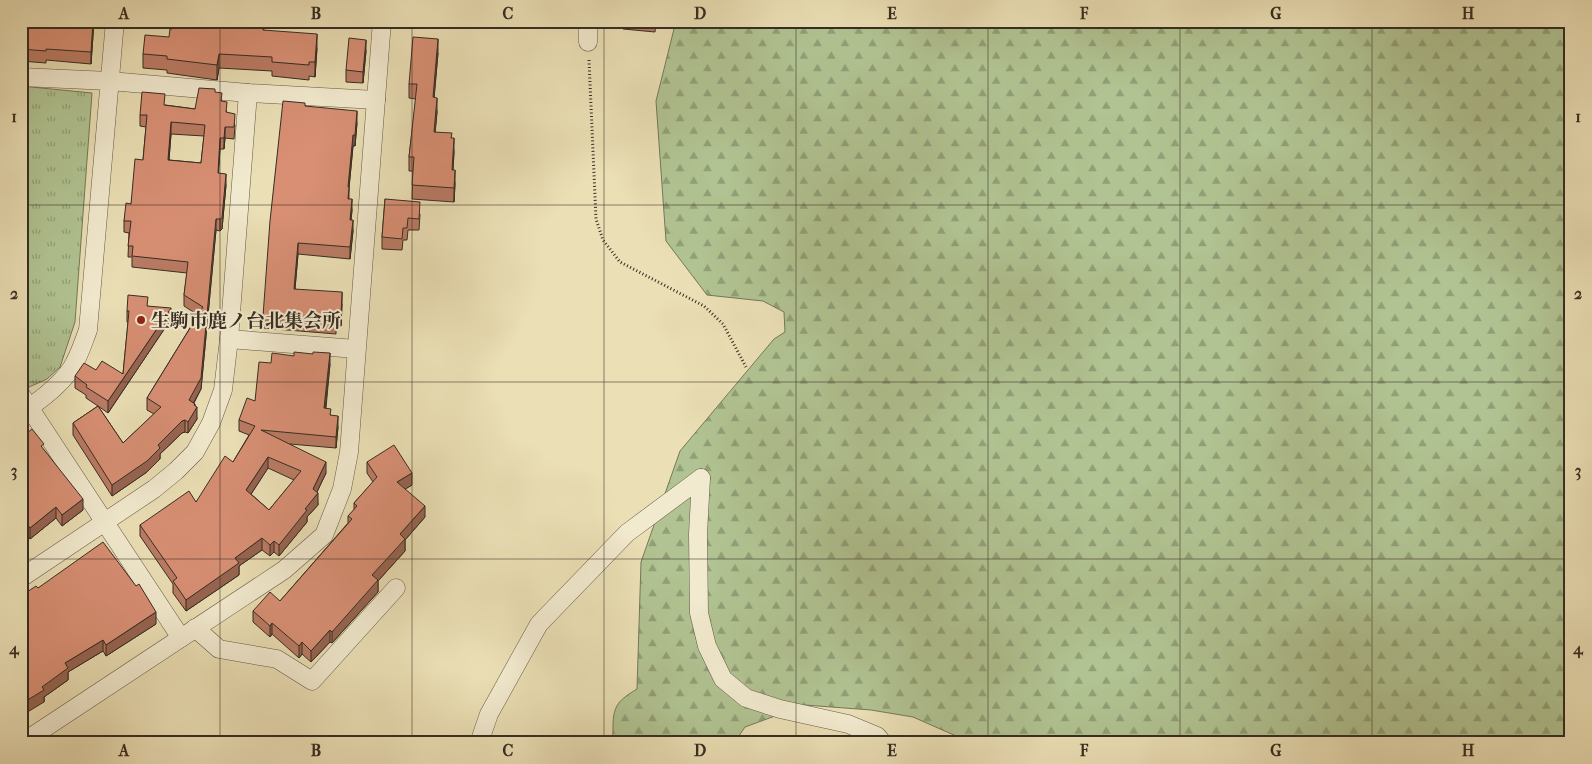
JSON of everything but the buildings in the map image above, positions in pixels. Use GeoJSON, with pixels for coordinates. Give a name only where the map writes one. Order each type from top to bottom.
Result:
{"type":"FeatureCollection","features":[{"type":"Feature","properties":{"kind":"street"},"geometry":{"type":"LineString","coordinates":[[115,21],[88,330],[79,354],[70,370],[54,387],[24,405],[105,522],[188,633],[219,650],[277,659],[312,681],[396,588]]}},
{"type":"Feature","properties":{"kind":"street"},"geometry":{"type":"LineString","coordinates":[[22,743],[284,570],[324,535],[342,489],[349,452],[382,21]]}},
{"type":"Feature","properties":{"kind":"street"},"geometry":{"type":"LineString","coordinates":[[588,21],[588,42]]}},
{"type":"Feature","properties":{"kind":"street"},"geometry":{"type":"LineString","coordinates":[[21,77],[110,80],[248,93],[376,100]]}},
{"type":"Feature","properties":{"kind":"street"},"geometry":{"type":"LineString","coordinates":[[21,578],[154,489],[195,452],[211,423],[223,390],[229,339],[248,93]]}},
{"type":"Feature","properties":{"kind":"street"},"geometry":{"type":"LineString","coordinates":[[229,339],[356,349]]}},
{"type":"Feature","properties":{"kind":"street"},"geometry":{"type":"LineString","coordinates":[[478,743],[490,714],[539,624],[627,532],[701,478],[698,534],[699,612],[707,646],[723,679],[746,698],[780,709],[848,724],[877,736],[883,743]]}},
{"type":"Feature","properties":{"kind":"path"},"geometry":{"type":"LineString","coordinates":[[588,42],[596,219],[603,240],[620,262],[704,306],[723,324],[746,368]]}},
{"type":"Feature","properties":{"kind":"green space"},"geometry":{"type":"Polygon","coordinates":[[[676,21],[1571,21],[1571,743],[972,743],[913,717],[871,710],[805,705],[745,727],[734,743],[610,743],[613,735],[614,713],[618,704],[637,689],[641,562],[680,451],[774,339],[785,332],[784,312],[763,301],[707,295],[666,241],[656,101],[676,21]]]}},
{"type":"Feature","properties":{"kind":"green space"},"geometry":{"type":"Polygon","coordinates":[[[21,86],[92,93],[75,322],[60,367],[47,379],[27,388],[21,381],[21,86]]]}},
{"type":"Feature","properties":{"kind":"place","name":"生駒市鹿ノ台北集会所"},"geometry":{"type":"Point","coordinates":[141,320]}}]}
